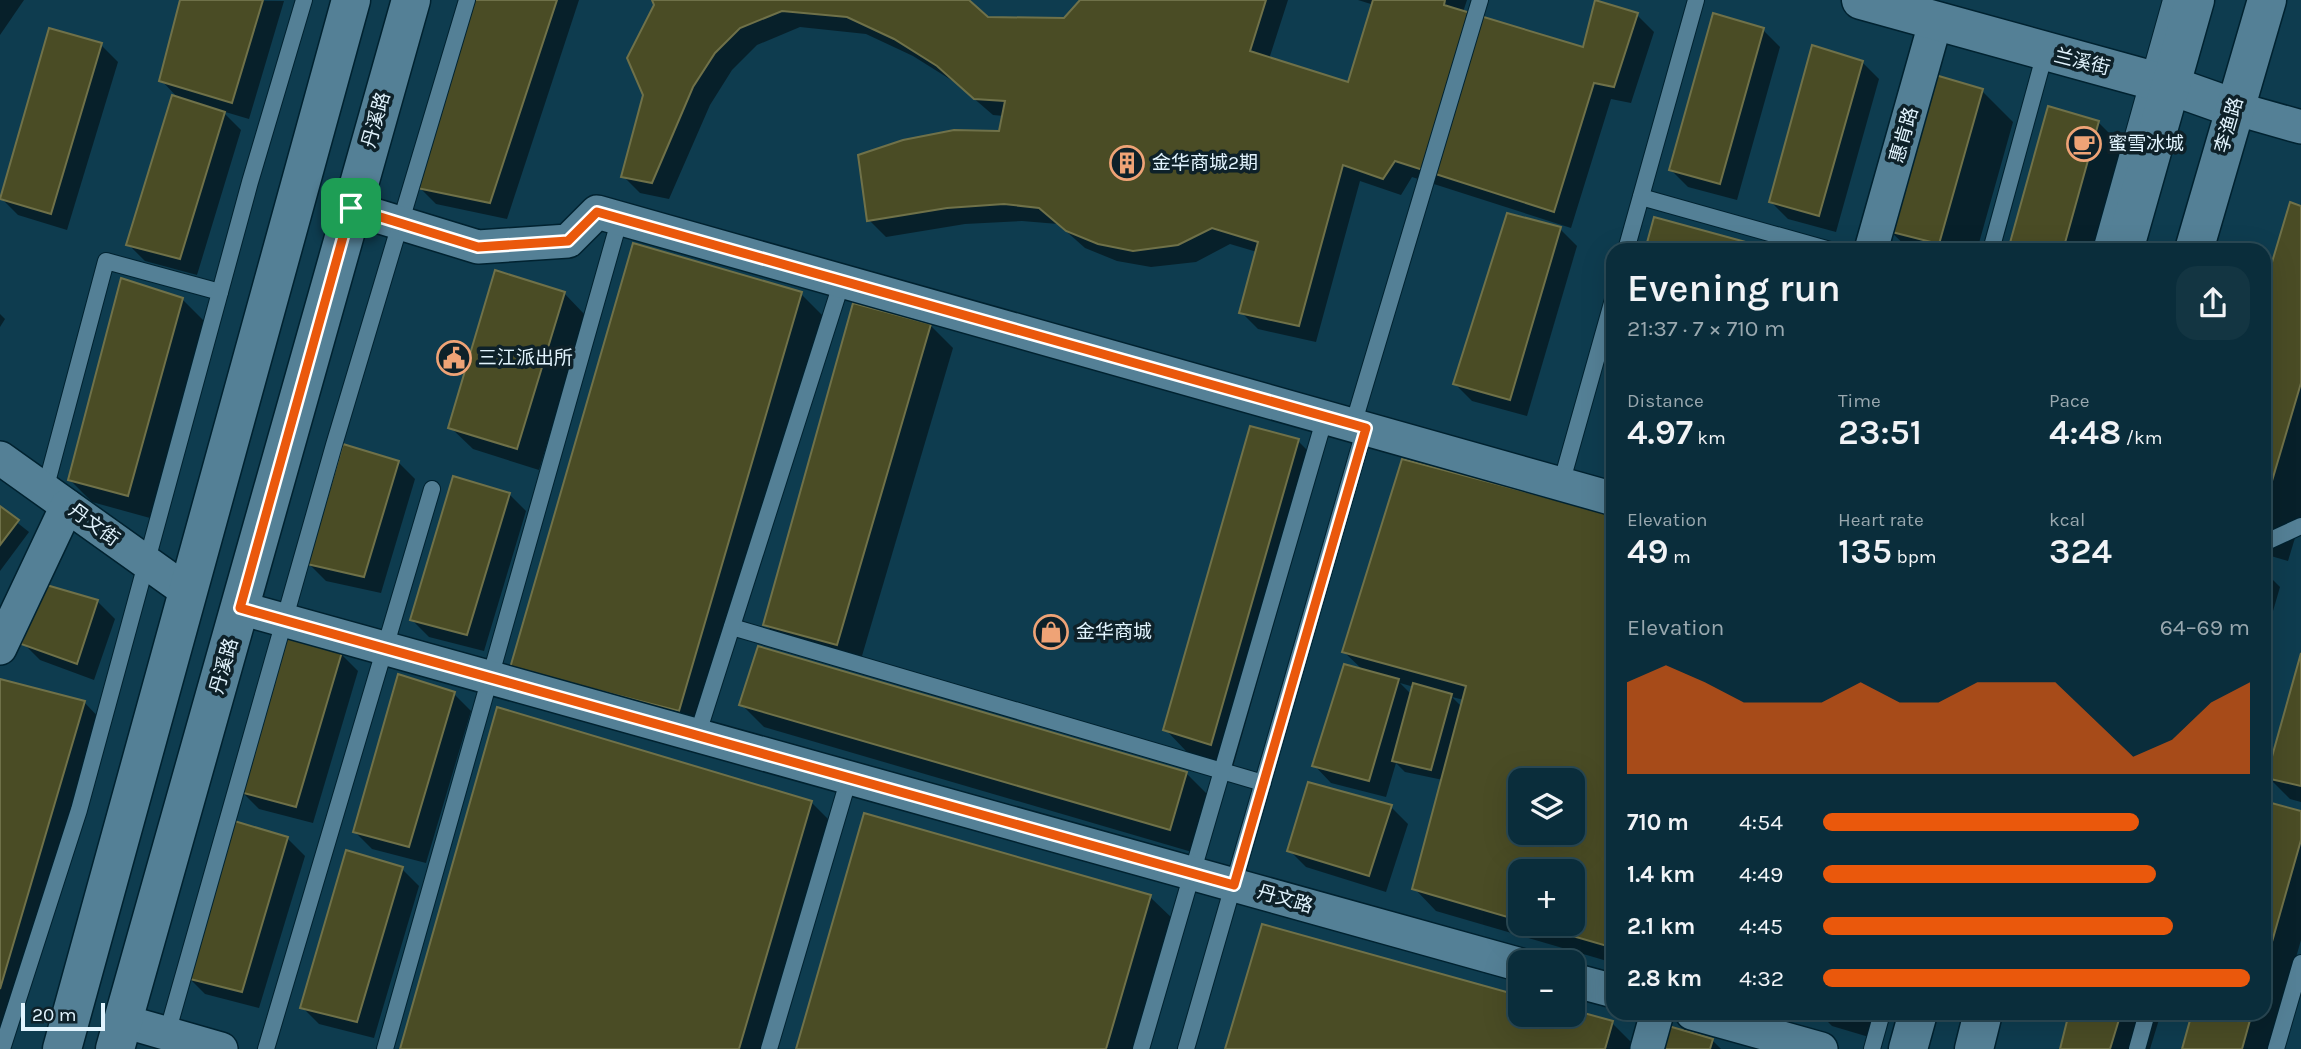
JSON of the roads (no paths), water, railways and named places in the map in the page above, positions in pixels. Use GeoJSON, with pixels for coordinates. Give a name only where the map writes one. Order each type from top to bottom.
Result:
{"type":"FeatureCollection","features":[{"type":"Feature","properties":{"kind":"main road"},"geometry":{"type":"LineString","coordinates":[[62,1049],[351,0]]}},
{"type":"Feature","properties":{"kind":"main road","name":"丹溪路"},"geometry":{"type":"LineString","coordinates":[[119,1035],[411,0]]}},
{"type":"Feature","properties":{"kind":"main road","name":"兰溪街"},"geometry":{"type":"LineString","coordinates":[[1861,0],[2045,53],[2159,82],[2234,108]]}},
{"type":"Feature","properties":{"kind":"main road"},"geometry":{"type":"LineString","coordinates":[[2125,243],[2159,82],[2195,0]]}},
{"type":"Feature","properties":{"kind":"main road","name":"李渔路"},"geometry":{"type":"LineString","coordinates":[[2196,243],[2267,0]]}},
{"type":"Feature","properties":{"kind":"main road"},"geometry":{"type":"LineString","coordinates":[[1908,1049],[1916,1020]]}},
{"type":"Feature","properties":{"kind":"main road"},"geometry":{"type":"LineString","coordinates":[[1974,1049],[1981,1020]]}},
{"type":"Feature","properties":{"kind":"street","name":"惠肯路"},"geometry":{"type":"LineString","coordinates":[[1873,243],[1936,20]]}},
{"type":"Feature","properties":{"kind":"street","name":"兰溪街"},"geometry":{"type":"LineString","coordinates":[[2234,108],[2301,127]]}},
{"type":"Feature","properties":{"kind":"street"},"geometry":{"type":"LineString","coordinates":[[351,208],[478,247],[568,241],[597,212],[1606,497]]}},
{"type":"Feature","properties":{"kind":"street","name":"丹文街"},"geometry":{"type":"LineString","coordinates":[[0,458],[188,592]]}},
{"type":"Feature","properties":{"kind":"street"},"geometry":{"type":"LineString","coordinates":[[0,648],[56,498]]}},
{"type":"Feature","properties":{"kind":"street","name":"丹文路"},"geometry":{"type":"LineString","coordinates":[[240,608],[1508,961]]}},
{"type":"Feature","properties":{"kind":"street"},"geometry":{"type":"LineString","coordinates":[[1585,983],[1606,989]]}},
{"type":"Feature","properties":{"kind":"street"},"geometry":{"type":"LineString","coordinates":[[1647,1049],[1655,1020]]}},
{"type":"Feature","properties":{"kind":"street"},"geometry":{"type":"LineString","coordinates":[[1717,1020],[1821,1049]]}},
{"type":"Feature","properties":{"kind":"street"},"geometry":{"type":"LineString","coordinates":[[119,1035],[221,1049]]}},
{"type":"Feature","properties":{"kind":"lane"},"geometry":{"type":"LineString","coordinates":[[2,1049],[79,810],[220,292],[304,0]]}},
{"type":"Feature","properties":{"kind":"lane"},"geometry":{"type":"LineString","coordinates":[[165,1041],[400,223],[467,0]]}},
{"type":"Feature","properties":{"kind":"lane"},"geometry":{"type":"LineString","coordinates":[[1141,1049],[1222,771],[1348,424],[1480,0]]}},
{"type":"Feature","properties":{"kind":"lane"},"geometry":{"type":"LineString","coordinates":[[1628,243],[1696,0]]}},
{"type":"Feature","properties":{"kind":"lane"},"geometry":{"type":"LineString","coordinates":[[2103,243],[2159,82],[2171,0]]}},
{"type":"Feature","properties":{"kind":"lane"},"geometry":{"type":"LineString","coordinates":[[1993,243],[2045,53]]}},
{"type":"Feature","properties":{"kind":"lane"},"geometry":{"type":"LineString","coordinates":[[1641,197],[1805,243]]}},
{"type":"Feature","properties":{"kind":"lane"},"geometry":{"type":"LineString","coordinates":[[385,1049],[620,218]]}},
{"type":"Feature","properties":{"kind":"lane"},"geometry":{"type":"LineString","coordinates":[[56,498],[106,261],[220,292]]}},
{"type":"Feature","properties":{"kind":"lane"},"geometry":{"type":"LineString","coordinates":[[697,736],[842,281]]}},
{"type":"Feature","properties":{"kind":"lane"},"geometry":{"type":"LineString","coordinates":[[1561,484],[1606,324]]}},
{"type":"Feature","properties":{"kind":"lane"},"geometry":{"type":"LineString","coordinates":[[1186,1049],[1263,783],[1348,424]]}},
{"type":"Feature","properties":{"kind":"lane"},"geometry":{"type":"LineString","coordinates":[[266,1049],[432,489]]}},
{"type":"Feature","properties":{"kind":"lane"},"geometry":{"type":"LineString","coordinates":[[2271,540],[2301,526]]}},
{"type":"Feature","properties":{"kind":"lane"},"geometry":{"type":"LineString","coordinates":[[732,628],[1263,783]]}},
{"type":"Feature","properties":{"kind":"lane"},"geometry":{"type":"LineString","coordinates":[[769,1049],[849,778]]}},
{"type":"Feature","properties":{"kind":"lane"},"geometry":{"type":"LineString","coordinates":[[2276,1049],[2301,963]]}},
{"type":"Feature","properties":{"kind":"lane"},"geometry":{"type":"LineString","coordinates":[[1872,1049],[1880,1020]]}},
{"type":"Feature","properties":{"kind":"lane"},"geometry":{"type":"LineString","coordinates":[[2137,1049],[2145,1020]]}},
{"type":"Feature","properties":{"kind":"place","name":"蜜雪冰城"},"geometry":{"type":"Point","coordinates":[2084,144]}},
{"type":"Feature","properties":{"kind":"place","name":"金华商城2期"},"geometry":{"type":"Point","coordinates":[1127,163]}},
{"type":"Feature","properties":{"kind":"place","name":"三江派出所"},"geometry":{"type":"Point","coordinates":[454,358]}},
{"type":"Feature","properties":{"kind":"place","name":"金华商城"},"geometry":{"type":"Point","coordinates":[1051,632]}}]}
